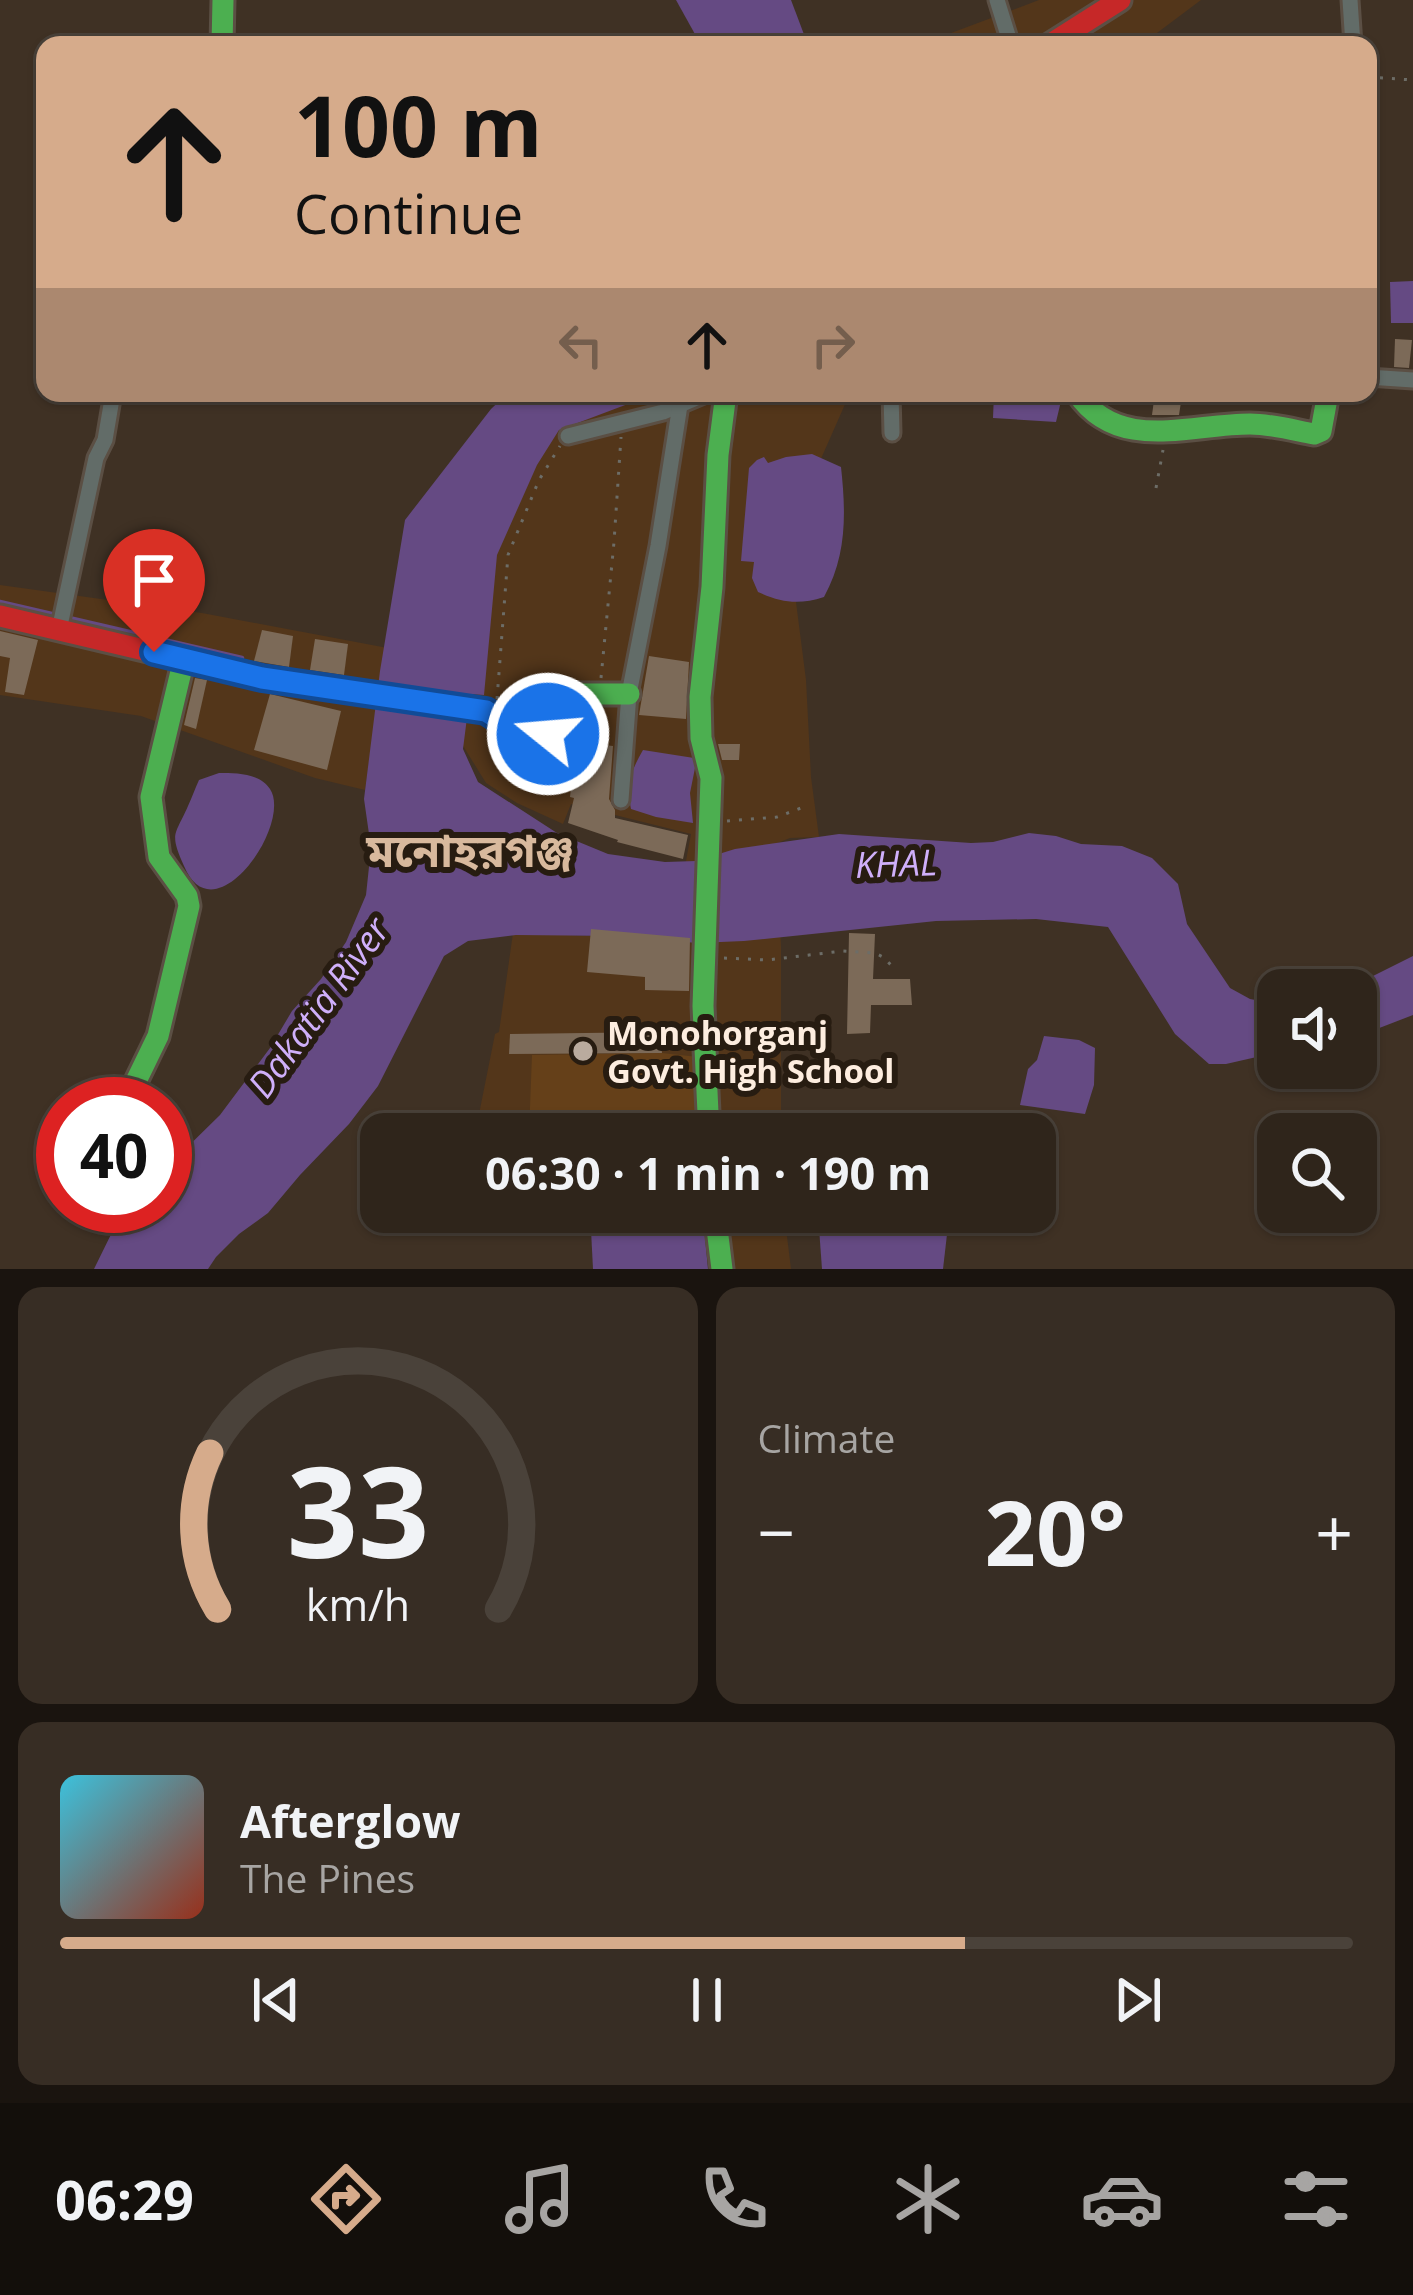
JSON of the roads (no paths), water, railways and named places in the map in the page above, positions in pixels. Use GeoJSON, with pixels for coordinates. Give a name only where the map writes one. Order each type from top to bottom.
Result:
{"type":"FeatureCollection","features":[{"type":"Feature","properties":{"kind":"street"},"geometry":{"type":"LineString","coordinates":[[222,36],[223,0]]}},
{"type":"Feature","properties":{"kind":"street"},"geometry":{"type":"LineString","coordinates":[[998,0],[1008,36]]}},
{"type":"Feature","properties":{"kind":"street"},"geometry":{"type":"LineString","coordinates":[[1063,36],[1120,0]]}},
{"type":"Feature","properties":{"kind":"street"},"geometry":{"type":"LineString","coordinates":[[1350,0],[1352,36]]}},
{"type":"Feature","properties":{"kind":"street"},"geometry":{"type":"LineString","coordinates":[[1377,378],[1413,380]]}},
{"type":"Feature","properties":{"kind":"street"},"geometry":{"type":"LineString","coordinates":[[60,625],[111,402]]}},
{"type":"Feature","properties":{"kind":"street"},"geometry":{"type":"LineString","coordinates":[[568,436],[687,402]]}},
{"type":"Feature","properties":{"kind":"street"},"geometry":{"type":"LineString","coordinates":[[708,1113],[703,1006],[711,778],[701,739],[700,698],[724,402]]}},
{"type":"Feature","properties":{"kind":"street"},"geometry":{"type":"LineString","coordinates":[[891,402],[892,433]]}},
{"type":"Feature","properties":{"kind":"street"},"geometry":{"type":"LineString","coordinates":[[1082,402],[1103,421],[1130,429],[1251,424],[1318,434],[1326,402]]}},
{"type":"Feature","properties":{"kind":"street"},"geometry":{"type":"LineString","coordinates":[[621,800],[629,694],[680,405]]}},
{"type":"Feature","properties":{"kind":"street"},"geometry":{"type":"LineString","coordinates":[[0,616],[60,625],[262,678],[491,715],[521,734],[548,734],[563,707],[577,694],[629,694]]}},
{"type":"Feature","properties":{"kind":"street"},"geometry":{"type":"LineString","coordinates":[[137,1077],[159,1032],[189,906],[159,857],[151,797],[184,658]]}},
{"type":"Feature","properties":{"kind":"street"},"geometry":{"type":"LineString","coordinates":[[718,1233],[722,1269]]}},
{"type":"Feature","properties":{"kind":"water"},"geometry":{"type":"Polygon","coordinates":[[[676,0],[791,0],[805,36],[696,36],[676,0]]]}},
{"type":"Feature","properties":{"kind":"water"},"geometry":{"type":"Polygon","coordinates":[[[1413,281],[1413,323],[1391,323],[1390,282],[1413,281]]]}},
{"type":"Feature","properties":{"kind":"water"},"geometry":{"type":"Polygon","coordinates":[[[498,402],[633,402],[559,430],[537,465],[497,555],[484,695],[470,694],[463,749],[478,782],[557,833],[608,854],[665,862],[696,861],[735,849],[839,834],[971,843],[1029,833],[1081,844],[1122,846],[1152,858],[1178,884],[1187,924],[1230,988],[1257,1000],[1257,1057],[1209,1064],[1175,1034],[1108,927],[1036,919],[936,921],[744,941],[516,935],[468,941],[444,956],[378,1086],[349,1124],[268,1213],[239,1234],[208,1269],[94,1269],[112,1233],[192,1233],[192,1142],[220,1115],[292,1011],[321,979],[346,942],[366,895],[371,848],[364,799],[405,520],[498,402]]]}},
{"type":"Feature","properties":{"kind":"water"},"geometry":{"type":"Polygon","coordinates":[[[994,402],[1061,402],[1056,422],[993,418],[994,402]]]}},
{"type":"Feature","properties":{"kind":"water"},"geometry":{"type":"Polygon","coordinates":[[[812,454],[841,467],[841,550],[824,597],[783,601],[758,592],[752,578],[754,562],[741,561],[749,468],[764,457],[768,463],[812,454]]]}},
{"type":"Feature","properties":{"kind":"water"},"geometry":{"type":"Polygon","coordinates":[[[643,750],[694,758],[693,823],[631,809],[631,778],[643,750]]]}},
{"type":"Feature","properties":{"kind":"water"},"geometry":{"type":"Polygon","coordinates":[[[219,773],[260,780],[270,789],[274,805],[261,848],[247,868],[230,883],[213,889],[197,885],[184,866],[176,834],[199,780],[219,773]]]}},
{"type":"Feature","properties":{"kind":"water"},"geometry":{"type":"Polygon","coordinates":[[[1413,956],[1413,1015],[1377,1029],[1377,974],[1413,956]]]}},
{"type":"Feature","properties":{"kind":"water"},"geometry":{"type":"Polygon","coordinates":[[[1044,1036],[1079,1040],[1095,1048],[1094,1085],[1085,1114],[1020,1105],[1028,1069],[1037,1060],[1044,1036]]]}},
{"type":"Feature","properties":{"kind":"water"},"geometry":{"type":"Polygon","coordinates":[[[591,1233],[705,1233],[708,1269],[593,1269],[591,1233]]]}},
{"type":"Feature","properties":{"kind":"water"},"geometry":{"type":"Polygon","coordinates":[[[819,1233],[947,1233],[943,1269],[822,1269],[819,1233]]]}},
{"type":"Feature","properties":{"kind":"waterway"},"geometry":{"type":"LineString","coordinates":[[0,602],[242,658]]}},
{"type":"Feature","properties":{"kind":"place","name":"Monohorganj Govt. High School"},"geometry":{"type":"Point","coordinates":[583,1051]}},
{"type":"Feature","properties":{"kind":"district","name":"মনোহরগঞ্জ"},"geometry":{"type":"Point","coordinates":[470,849]}},
{"type":"Feature","properties":{"kind":"water label","name":"KHAL"},"geometry":{"type":"Point","coordinates":[896,863]}},
{"type":"Feature","properties":{"kind":"water label","name":"Dakatia River"},"geometry":{"type":"Point","coordinates":[318,1007]}}]}
